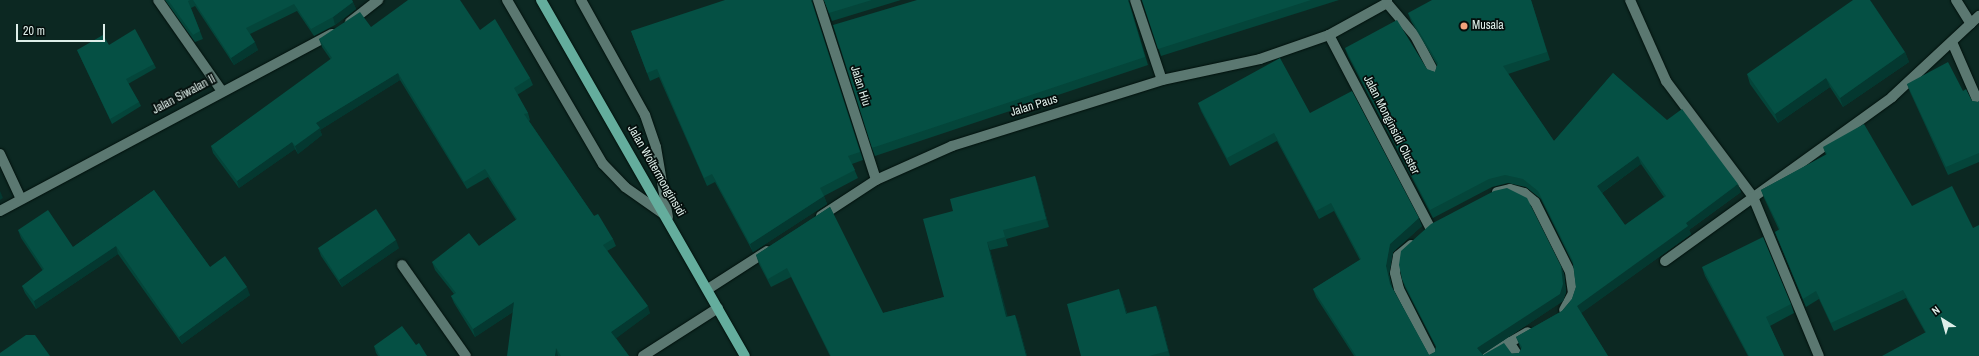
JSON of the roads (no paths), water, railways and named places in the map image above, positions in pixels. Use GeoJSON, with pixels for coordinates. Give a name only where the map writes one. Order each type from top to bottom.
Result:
{"type":"FeatureCollection","features":[{"type":"Feature","properties":{"kind":"main road","name":"Jalan Woltermonginsidi"},"geometry":{"type":"LineString","coordinates":[[541,0],[668,217],[745,356]]}},
{"type":"Feature","properties":{"kind":"street"},"geometry":{"type":"LineString","coordinates":[[158,0],[221,90]]}},
{"type":"Feature","properties":{"kind":"street","name":"Jalan Siwalan II"},"geometry":{"type":"LineString","coordinates":[[0,211],[221,90],[339,30],[378,0]]}},
{"type":"Feature","properties":{"kind":"street"},"geometry":{"type":"LineString","coordinates":[[507,0],[603,164],[625,187],[668,217]]}},
{"type":"Feature","properties":{"kind":"street"},"geometry":{"type":"LineString","coordinates":[[581,0],[645,115],[656,147],[668,217]]}},
{"type":"Feature","properties":{"kind":"street","name":"Jalan Hiu"},"geometry":{"type":"LineString","coordinates":[[818,0],[876,180]]}},
{"type":"Feature","properties":{"kind":"street"},"geometry":{"type":"LineString","coordinates":[[1135,0],[1162,80]]}},
{"type":"Feature","properties":{"kind":"street"},"geometry":{"type":"LineString","coordinates":[[1630,0],[1666,81],[1752,197],[1819,356]]}},
{"type":"Feature","properties":{"kind":"street"},"geometry":{"type":"LineString","coordinates":[[1956,0],[1971,24]]}},
{"type":"Feature","properties":{"kind":"street"},"geometry":{"type":"LineString","coordinates":[[1387,1],[1415,36],[1435,74]]}},
{"type":"Feature","properties":{"kind":"street","name":"Jalan Paus"},"geometry":{"type":"LineString","coordinates":[[808,225],[876,180],[952,146],[1162,80],[1260,59],[1329,35],[1387,1]]}},
{"type":"Feature","properties":{"kind":"street"},"geometry":{"type":"LineString","coordinates":[[1665,261],[1892,97],[1979,16]]}},
{"type":"Feature","properties":{"kind":"street"},"geometry":{"type":"LineString","coordinates":[[827,29],[842,25]]}},
{"type":"Feature","properties":{"kind":"street","name":"Jalan Monginsidi Cluster"},"geometry":{"type":"LineString","coordinates":[[1329,35],[1430,226]]}},
{"type":"Feature","properties":{"kind":"street"},"geometry":{"type":"LineString","coordinates":[[1952,42],[1979,104]]}},
{"type":"Feature","properties":{"kind":"street"},"geometry":{"type":"LineString","coordinates":[[0,154],[21,199]]}},
{"type":"Feature","properties":{"kind":"street"},"geometry":{"type":"LineString","coordinates":[[1489,196],[1510,189],[1524,193],[1535,202],[1570,272],[1573,285],[1569,305],[1554,317]]}},
{"type":"Feature","properties":{"kind":"street"},"geometry":{"type":"LineString","coordinates":[[1433,356],[1400,289],[1395,273],[1398,256],[1430,226],[1443,220]]}},
{"type":"Feature","properties":{"kind":"street"},"geometry":{"type":"LineString","coordinates":[[708,289],[775,246]]}},
{"type":"Feature","properties":{"kind":"street"},"geometry":{"type":"LineString","coordinates":[[402,265],[466,356]]}},
{"type":"Feature","properties":{"kind":"street"},"geometry":{"type":"LineString","coordinates":[[643,356],[718,308]]}},
{"type":"Feature","properties":{"kind":"street"},"geometry":{"type":"LineString","coordinates":[[1486,356],[1541,324]]}},
{"type":"Feature","properties":{"kind":"street"},"geometry":{"type":"LineString","coordinates":[[1509,342],[1518,356]]}},
{"type":"Feature","properties":{"kind":"place","name":"Musala"},"geometry":{"type":"Point","coordinates":[1464,26]}}]}
